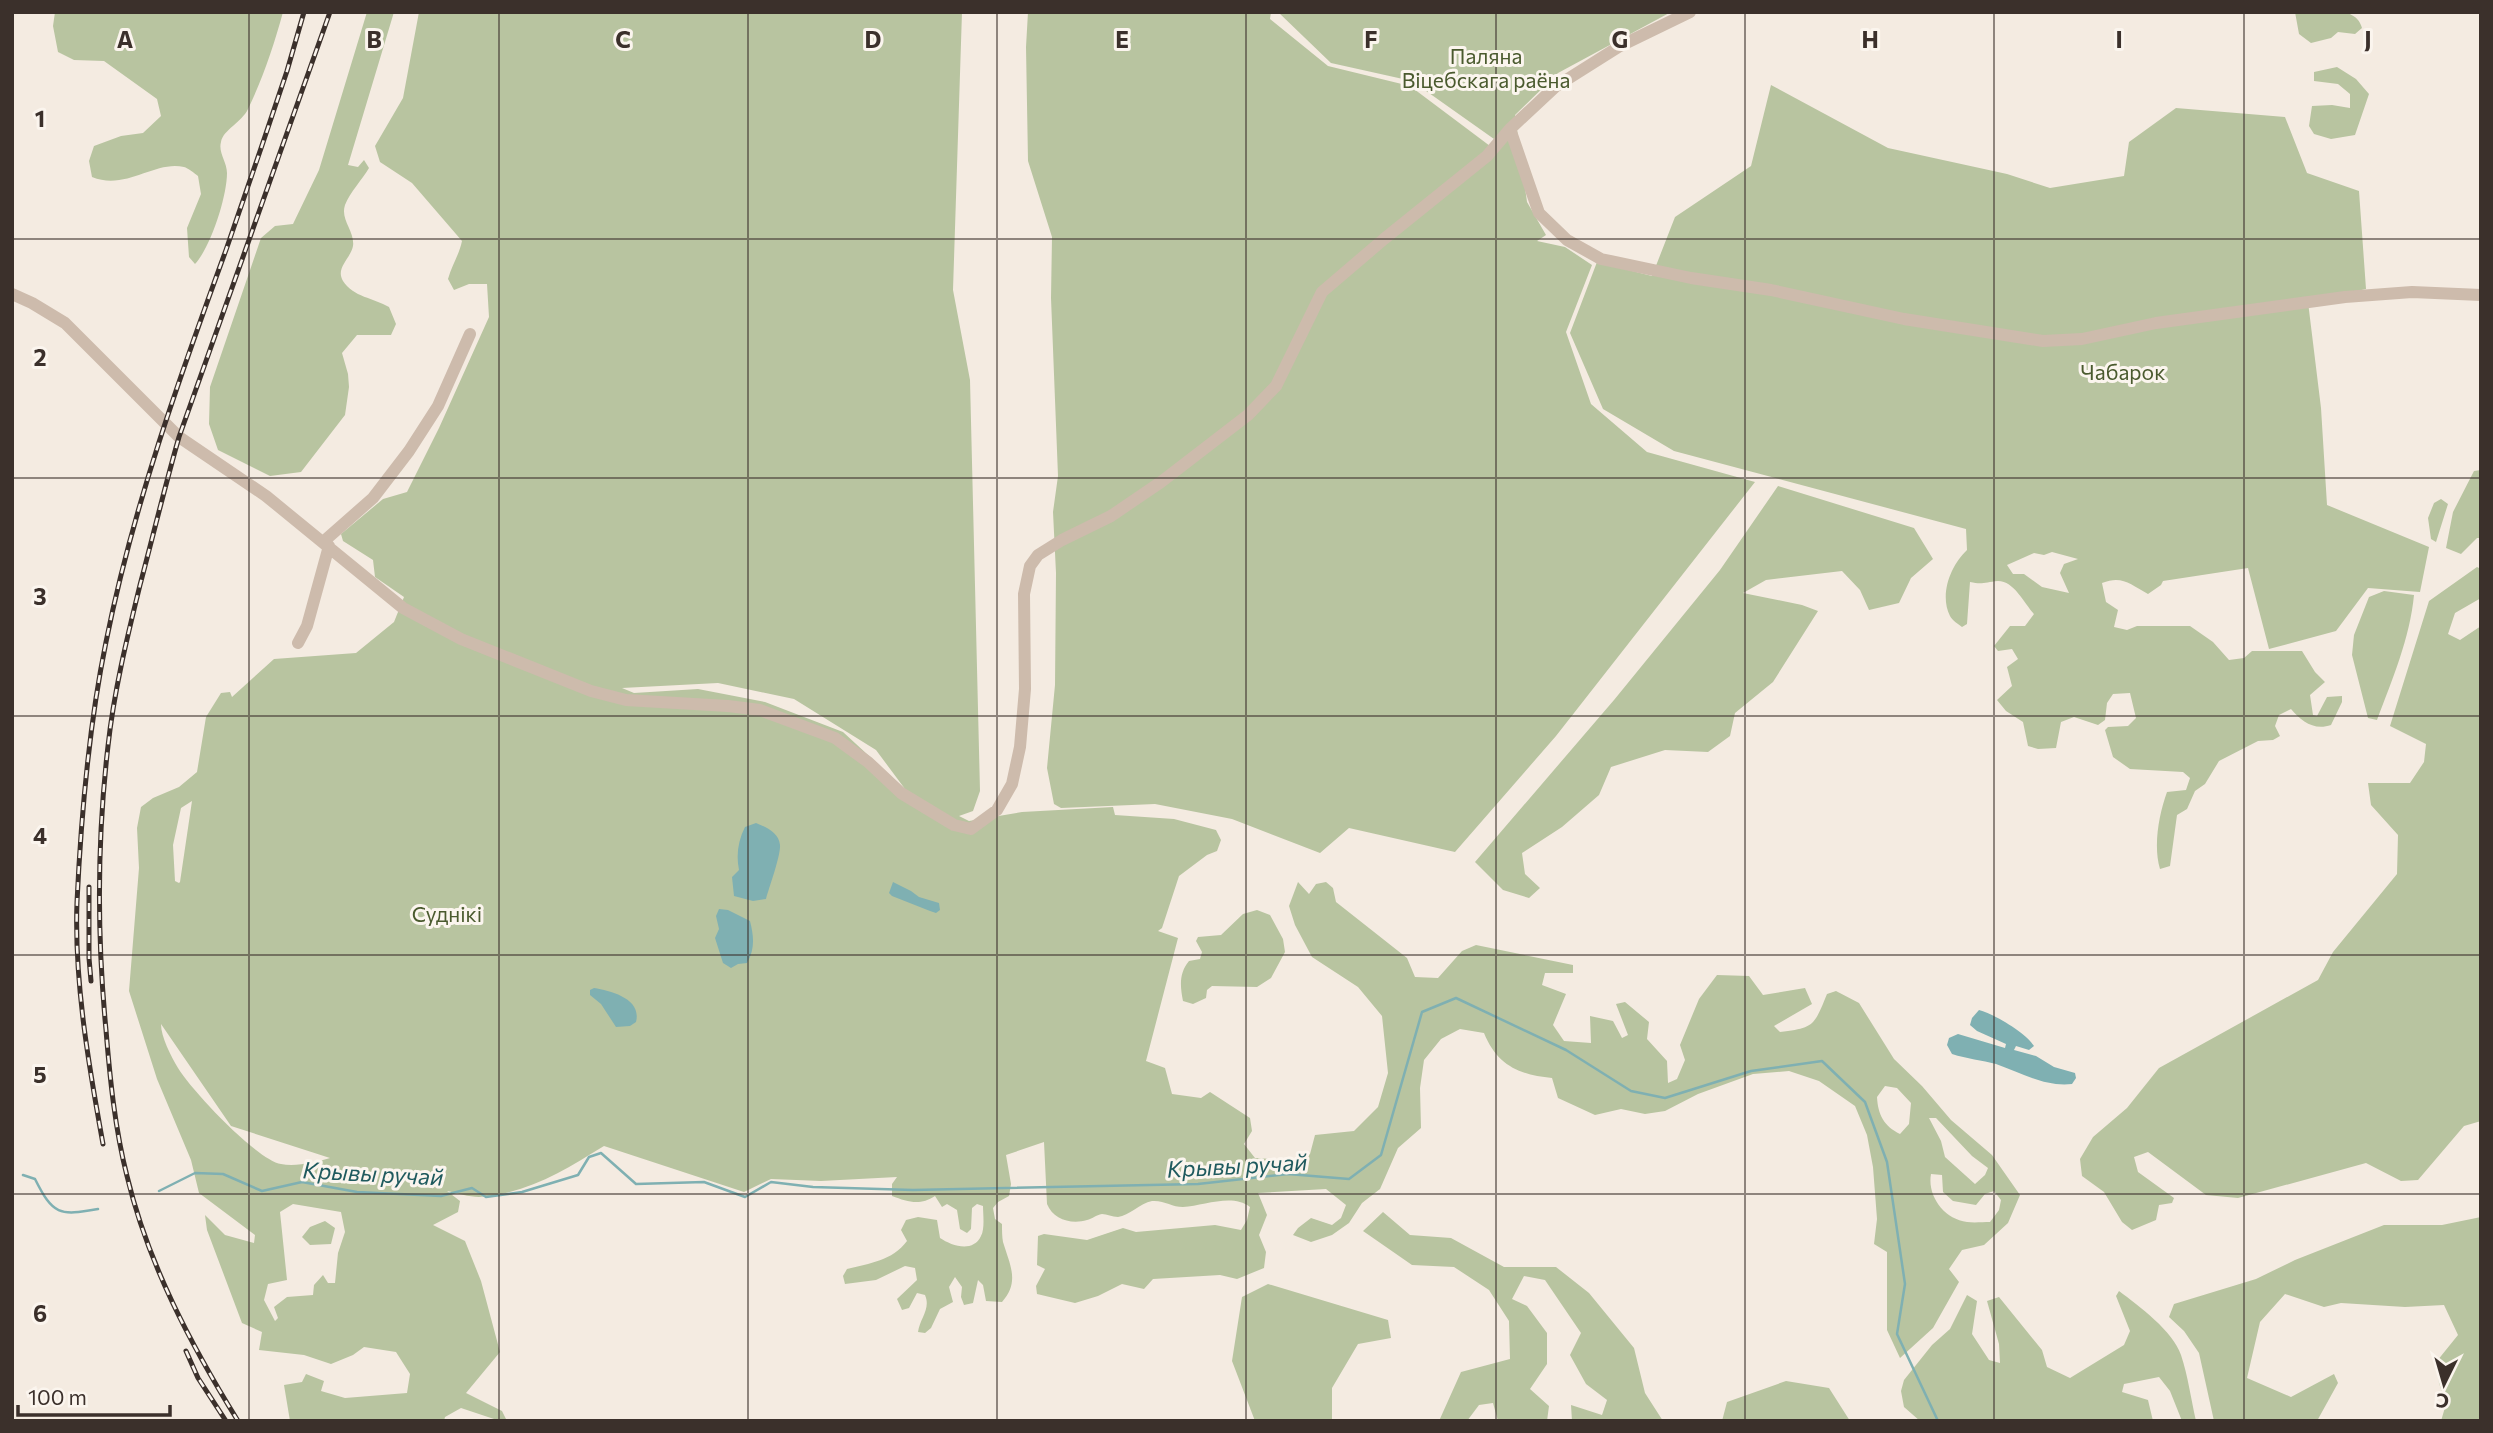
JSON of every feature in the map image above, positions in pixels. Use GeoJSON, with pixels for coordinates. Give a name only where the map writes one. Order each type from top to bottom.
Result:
{"type":"FeatureCollection","features":[{"type":"Feature","properties":{"kind":"street"},"geometry":{"type":"LineString","coordinates":[[12,295],[32,303],[65,323],[180,437],[266,496],[403,608],[461,639],[603,694],[626,700],[760,710],[835,738],[868,762],[901,793],[954,825],[971,829],[996,810],[1012,785],[1020,747],[1025,689],[1024,594],[1030,566],[1046,550],[1111,516],[1161,482],[1248,415],[1276,386],[1322,292],[1487,156],[1555,87],[1619,46],[1690,12]]}},
{"type":"Feature","properties":{"kind":"street"},"geometry":{"type":"LineString","coordinates":[[1510,130],[1539,214],[1567,240],[1601,259],[1692,278],[1771,290],[1904,319],[2043,341],[2082,339],[2156,323],[2345,297],[2412,292],[2481,295]]}},
{"type":"Feature","properties":{"kind":"street"},"geometry":{"type":"LineString","coordinates":[[298,643],[307,626],[326,544],[373,498],[409,451],[438,406],[470,334]]}},
{"type":"Feature","properties":{"kind":"green space"},"geometry":{"type":"Polygon","coordinates":[[[55,12],[283,12],[268,61],[248,109],[222,138],[220,146],[227,173],[224,195],[207,246],[195,264],[189,257],[187,228],[201,194],[198,176],[186,168],[173,166],[117,180],[92,177],[89,161],[94,146],[121,136],[143,133],[161,116],[157,99],[104,61],[74,60],[58,52],[53,26],[55,12]]]}},
{"type":"Feature","properties":{"kind":"green space"},"geometry":{"type":"Polygon","coordinates":[[[367,12],[394,12],[348,165],[358,167],[364,160],[369,168],[345,205],[344,216],[352,235],[353,246],[342,267],[341,276],[352,291],[389,307],[396,324],[391,335],[357,335],[342,353],[349,387],[345,415],[301,472],[270,476],[218,450],[209,424],[210,387],[261,238],[275,226],[293,224],[319,170],[367,12]]]}},
{"type":"Feature","properties":{"kind":"green space","name":"Суднікі"},"geometry":{"type":"Polygon","coordinates":[[[419,12],[962,12],[953,290],[970,380],[980,791],[973,811],[959,816],[969,821],[1022,812],[1113,807],[1115,815],[1174,819],[1216,830],[1221,840],[1217,851],[1207,855],[1179,876],[1162,928],[1158,931],[1178,938],[1146,1061],[1165,1068],[1172,1094],[1201,1098],[1210,1092],[1250,1118],[1252,1131],[1244,1144],[1255,1158],[1293,1160],[1310,1154],[1315,1135],[1354,1131],[1378,1107],[1388,1073],[1382,1016],[1358,987],[1312,957],[1295,925],[1289,906],[1298,882],[1309,894],[1316,884],[1326,882],[1333,888],[1336,902],[1407,958],[1415,977],[1438,978],[1462,951],[1476,945],[1573,965],[1573,973],[1545,973],[1542,985],[1566,994],[1553,1025],[1564,1041],[1591,1043],[1590,1016],[1613,1021],[1622,1038],[1628,1035],[1616,1004],[1625,1002],[1649,1022],[1647,1039],[1667,1061],[1668,1083],[1677,1079],[1685,1060],[1680,1045],[1699,999],[1717,975],[1749,976],[1763,995],[1805,988],[1812,1004],[1774,1026],[1780,1032],[1811,1024],[1827,994],[1836,991],[1859,1003],[1894,1059],[1951,1120],[1992,1155],[2020,1195],[2008,1223],[1984,1245],[1962,1250],[1949,1269],[1959,1282],[1933,1328],[1900,1358],[1887,1330],[1887,1252],[1874,1244],[1877,1219],[1873,1167],[1867,1135],[1855,1106],[1819,1081],[1789,1071],[1753,1074],[1698,1094],[1665,1111],[1645,1114],[1621,1109],[1595,1115],[1558,1098],[1552,1078],[1519,1071],[1503,1061],[1495,1053],[1484,1033],[1460,1029],[1441,1039],[1424,1060],[1420,1088],[1421,1128],[1398,1148],[1380,1189],[1362,1203],[1349,1223],[1332,1235],[1311,1242],[1293,1235],[1311,1218],[1332,1225],[1341,1218],[1346,1205],[1326,1189],[1258,1193],[1267,1215],[1259,1235],[1266,1252],[1264,1268],[1237,1279],[1220,1275],[1153,1279],[1144,1289],[1122,1284],[1098,1296],[1075,1303],[1037,1294],[1036,1286],[1045,1269],[1037,1265],[1038,1236],[1044,1234],[1087,1240],[1123,1228],[1136,1232],[1215,1225],[1241,1230],[1250,1207],[1235,1201],[1183,1207],[1152,1201],[1118,1217],[1102,1214],[1075,1222],[1063,1220],[1054,1214],[1047,1204],[1044,1142],[1006,1155],[1011,1184],[1009,1196],[993,1208],[995,1219],[1002,1224],[1003,1242],[1011,1266],[1012,1280],[1007,1295],[1002,1302],[986,1301],[983,1285],[978,1280],[973,1303],[964,1305],[962,1287],[955,1277],[949,1287],[953,1302],[940,1309],[931,1328],[925,1333],[918,1332],[926,1309],[925,1295],[917,1293],[909,1308],[902,1310],[897,1299],[917,1280],[915,1268],[905,1266],[876,1280],[845,1284],[843,1276],[847,1269],[895,1253],[907,1241],[901,1230],[906,1220],[918,1217],[937,1220],[940,1238],[945,1241],[962,1246],[973,1245],[982,1233],[983,1206],[977,1204],[972,1208],[971,1229],[967,1233],[960,1229],[957,1210],[947,1204],[942,1207],[935,1196],[914,1202],[892,1196],[892,1184],[897,1177],[821,1181],[771,1179],[744,1192],[604,1146],[560,1172],[514,1191],[479,1197],[447,1191],[460,1201],[458,1212],[433,1225],[465,1241],[481,1281],[500,1352],[466,1393],[502,1411],[507,1421],[461,1408],[445,1417],[444,1421],[290,1421],[284,1385],[302,1382],[306,1374],[324,1381],[321,1391],[345,1398],[407,1393],[410,1374],[396,1352],[364,1347],[331,1364],[304,1355],[259,1350],[262,1332],[242,1323],[207,1230],[205,1215],[225,1235],[254,1243],[255,1235],[199,1193],[191,1160],[157,1079],[129,991],[139,868],[137,828],[141,807],[153,798],[179,787],[197,772],[206,717],[221,693],[230,692],[232,697],[274,659],[356,653],[394,622],[404,597],[375,577],[373,560],[343,541],[341,534],[383,499],[407,492],[489,317],[487,284],[469,284],[454,290],[448,279],[462,241],[412,183],[380,162],[375,146],[403,98],[419,12]],[[718,683],[622,688],[634,693],[698,689],[765,702],[843,732],[905,789],[876,750],[794,699],[718,683]],[[192,801],[181,808],[173,845],[175,881],[179,883],[192,801]],[[161,1024],[172,1058],[185,1079],[226,1123],[257,1151],[270,1160],[287,1165],[330,1158],[231,1126],[161,1024]],[[1885,1086],[1877,1097],[1880,1115],[1886,1124],[1900,1134],[1909,1124],[1911,1103],[1897,1088],[1885,1086]],[[1929,1118],[1941,1141],[1945,1157],[1975,1184],[1988,1168],[1972,1156],[1936,1118],[1929,1118]],[[1931,1174],[1932,1190],[1944,1211],[1959,1220],[1990,1222],[1999,1210],[2001,1200],[1994,1191],[1985,1194],[1976,1205],[1953,1201],[1943,1192],[1942,1175],[1931,1174]],[[293,1204],[280,1212],[287,1280],[268,1284],[264,1300],[275,1321],[278,1318],[274,1307],[287,1297],[313,1295],[314,1285],[323,1275],[328,1283],[335,1283],[338,1253],[345,1232],[341,1212],[293,1204]]]}},
{"type":"Feature","properties":{"kind":"green space","name":"Паляна Віцебскага раёна"},"geometry":{"type":"Polygon","coordinates":[[[1028,12],[1271,12],[1270,19],[1328,66],[1410,86],[1490,146],[1494,139],[1412,81],[1331,63],[1278,12],[1671,12],[1558,73],[1515,115],[1527,202],[1546,235],[1537,241],[1565,247],[1592,265],[1566,332],[1591,404],[1647,452],[1755,482],[1556,736],[1455,852],[1349,828],[1320,853],[1232,819],[1155,804],[1061,808],[1054,804],[1047,768],[1055,685],[1056,573],[1053,512],[1058,476],[1051,298],[1052,237],[1028,161],[1028,12]]]}},
{"type":"Feature","properties":{"kind":"green space"},"geometry":{"type":"Polygon","coordinates":[[[2295,12],[2344,12],[2358,20],[2362,28],[2355,34],[2338,32],[2331,38],[2311,43],[2299,34],[2295,12]]]}},
{"type":"Feature","properties":{"kind":"green space"},"geometry":{"type":"Polygon","coordinates":[[[2337,67],[2356,79],[2369,94],[2355,135],[2331,139],[2314,134],[2309,126],[2312,106],[2350,108],[2350,94],[2338,84],[2314,81],[2314,72],[2337,67]]]}},
{"type":"Feature","properties":{"kind":"green space","name":"Чабарок"},"geometry":{"type":"Polygon","coordinates":[[[1771,85],[1888,148],[2007,174],[2050,188],[2124,176],[2129,142],[2176,108],[2285,117],[2307,173],[2359,191],[2366,289],[2308,302],[2321,408],[2327,505],[2429,547],[2420,592],[2368,588],[2336,631],[2269,649],[2248,568],[2163,581],[2148,594],[2121,580],[2102,583],[2106,602],[2118,610],[2114,627],[2127,630],[2137,626],[2190,626],[2213,642],[2229,660],[2244,658],[2252,651],[2302,651],[2325,682],[2310,695],[2313,715],[2317,716],[2327,697],[2342,696],[2342,702],[2331,725],[2319,727],[2308,724],[2291,709],[2279,715],[2275,726],[2280,736],[2273,740],[2258,741],[2219,761],[2205,784],[2195,791],[2187,809],[2177,815],[2170,866],[2160,869],[2158,860],[2157,840],[2162,810],[2167,792],[2186,790],[2190,778],[2183,772],[2130,769],[2113,757],[2105,730],[2108,727],[2128,726],[2136,718],[2130,693],[2113,694],[2107,703],[2105,720],[2098,725],[2074,717],[2061,722],[2056,748],[2038,749],[2028,746],[2023,722],[2006,711],[1997,700],[2012,686],[2007,667],[2018,659],[2012,649],[1998,651],[1994,646],[2010,626],[2025,626],[2034,614],[2014,589],[2004,582],[1970,582],[1967,624],[1962,627],[1951,617],[1947,607],[1946,589],[1956,564],[1967,550],[1966,529],[1674,451],[1603,409],[1570,333],[1597,262],[1652,276],[1675,217],[1751,166],[1771,85]],[[2052,552],[2044,555],[2034,553],[2007,565],[2013,574],[2024,574],[2042,587],[2069,593],[2060,573],[2064,564],[2078,559],[2052,552]]]}},
{"type":"Feature","properties":{"kind":"green space"},"geometry":{"type":"Polygon","coordinates":[[[2481,470],[2481,538],[2477,538],[2461,554],[2446,548],[2453,512],[2474,471],[2481,470]]]}},
{"type":"Feature","properties":{"kind":"green space"},"geometry":{"type":"Polygon","coordinates":[[[1778,486],[1914,528],[1933,559],[1911,578],[1899,603],[1869,610],[1860,590],[1842,571],[1766,580],[1743,593],[1802,605],[1818,611],[1773,682],[1735,713],[1730,736],[1708,752],[1665,750],[1611,767],[1599,795],[1562,827],[1522,853],[1525,874],[1540,888],[1529,898],[1503,890],[1475,862],[1614,700],[1720,570],[1778,486]]]}},
{"type":"Feature","properties":{"kind":"green space"},"geometry":{"type":"Polygon","coordinates":[[[2441,499],[2448,504],[2436,542],[2431,539],[2428,518],[2434,503],[2441,499]]]}},
{"type":"Feature","properties":{"kind":"green space"},"geometry":{"type":"Polygon","coordinates":[[[2477,567],[2481,569],[2481,598],[2455,613],[2448,634],[2460,640],[2481,626],[2481,1121],[2464,1126],[2418,1180],[2401,1181],[2366,1163],[2238,1198],[2206,1195],[2148,1152],[2134,1157],[2138,1172],[2174,1198],[2172,1203],[2159,1205],[2156,1220],[2132,1230],[2122,1222],[2104,1192],[2082,1176],[2080,1159],[2093,1137],[2127,1108],[2159,1068],[2318,980],[2333,952],[2397,874],[2398,835],[2371,805],[2368,783],[2410,783],[2424,762],[2426,744],[2390,726],[2429,601],[2477,567]]]}},
{"type":"Feature","properties":{"kind":"green space"},"geometry":{"type":"Polygon","coordinates":[[[2384,591],[2414,595],[2404,643],[2377,720],[2368,718],[2352,655],[2354,635],[2369,597],[2384,591]]]}},
{"type":"Feature","properties":{"kind":"green space"},"geometry":{"type":"Polygon","coordinates":[[[1257,910],[1270,915],[1283,939],[1285,952],[1271,978],[1257,987],[1212,986],[1207,990],[1206,998],[1193,1004],[1183,1001],[1183,970],[1189,961],[1200,959],[1202,952],[1196,941],[1198,937],[1221,935],[1243,914],[1257,910]]]}},
{"type":"Feature","properties":{"kind":"green space"},"geometry":{"type":"Polygon","coordinates":[[[1383,1212],[1410,1235],[1451,1238],[1504,1267],[1556,1267],[1589,1293],[1634,1348],[1645,1393],[1663,1421],[1572,1421],[1571,1405],[1602,1415],[1607,1400],[1586,1384],[1570,1355],[1581,1333],[1545,1280],[1524,1276],[1512,1299],[1527,1306],[1547,1333],[1547,1364],[1530,1389],[1549,1406],[1547,1421],[1498,1421],[1493,1403],[1479,1405],[1467,1421],[1439,1421],[1461,1372],[1510,1359],[1509,1321],[1489,1290],[1454,1267],[1412,1265],[1363,1231],[1383,1212]]]}},
{"type":"Feature","properties":{"kind":"green space"},"geometry":{"type":"Polygon","coordinates":[[[2481,1217],[2481,1421],[2441,1421],[2446,1404],[2439,1383],[2437,1361],[2458,1335],[2444,1305],[2405,1307],[2341,1303],[2324,1307],[2285,1294],[2260,1322],[2247,1378],[2291,1397],[2334,1374],[2338,1383],[2317,1421],[2214,1421],[2199,1353],[2184,1331],[2169,1317],[2174,1304],[2256,1279],[2295,1260],[2384,1225],[2442,1225],[2481,1217]]]}},
{"type":"Feature","properties":{"kind":"green space"},"geometry":{"type":"Polygon","coordinates":[[[325,1221],[335,1228],[331,1244],[310,1245],[302,1237],[310,1227],[325,1221]]]}},
{"type":"Feature","properties":{"kind":"green space"},"geometry":{"type":"Polygon","coordinates":[[[1268,1284],[1388,1320],[1391,1338],[1358,1344],[1332,1388],[1332,1421],[1255,1421],[1232,1361],[1242,1297],[1268,1284]]]}},
{"type":"Feature","properties":{"kind":"green space"},"geometry":{"type":"Polygon","coordinates":[[[2119,1291],[2154,1320],[2177,1346],[2186,1371],[2196,1421],[2182,1421],[2170,1391],[2159,1377],[2124,1384],[2122,1392],[2148,1400],[2153,1421],[1920,1421],[1904,1407],[1901,1391],[1904,1380],[1932,1345],[1950,1329],[1967,1295],[1977,1301],[1972,1334],[1989,1360],[2000,1363],[1999,1344],[1987,1301],[1999,1297],[2042,1350],[2047,1367],[2070,1378],[2124,1345],[2130,1331],[2116,1296],[2119,1291]]]}},
{"type":"Feature","properties":{"kind":"green space"},"geometry":{"type":"Polygon","coordinates":[[[1786,1381],[1829,1388],[1850,1421],[1722,1421],[1727,1402],[1786,1381]]]}},
{"type":"Feature","properties":{"kind":"water"},"geometry":{"type":"Polygon","coordinates":[[[756,823],[775,834],[780,850],[766,899],[753,901],[734,896],[732,877],[739,870],[739,843],[745,827],[756,823]]]}},
{"type":"Feature","properties":{"kind":"water"},"geometry":{"type":"Polygon","coordinates":[[[893,882],[919,897],[939,903],[940,910],[936,913],[892,896],[889,893],[893,882]]]}},
{"type":"Feature","properties":{"kind":"water"},"geometry":{"type":"Polygon","coordinates":[[[719,909],[728,910],[750,921],[753,943],[747,963],[731,968],[723,963],[715,938],[719,929],[716,916],[719,909]]]}},
{"type":"Feature","properties":{"kind":"water"},"geometry":{"type":"Polygon","coordinates":[[[594,988],[617,994],[630,1002],[637,1014],[636,1022],[630,1026],[616,1027],[601,1004],[590,995],[590,990],[594,988]]]}},
{"type":"Feature","properties":{"kind":"water"},"geometry":{"type":"Polygon","coordinates":[[[1979,1010],[2009,1025],[2034,1046],[2029,1050],[2016,1046],[2014,1050],[2036,1056],[2054,1067],[2075,1073],[2076,1078],[2072,1084],[2043,1081],[1996,1064],[1952,1054],[1947,1045],[1949,1038],[1958,1034],[2005,1048],[2006,1044],[1970,1025],[1979,1010]]]}},
{"type":"Feature","properties":{"kind":"waterway","name":"Крывы ручай"},"geometry":{"type":"LineString","coordinates":[[159,1191],[195,1173],[223,1174],[262,1191],[302,1182],[357,1192],[441,1196],[472,1188],[486,1197],[522,1192],[578,1175],[589,1157],[601,1153],[636,1184],[704,1182],[745,1197],[771,1182],[813,1187],[913,1190],[1198,1184],[1288,1174],[1349,1179],[1381,1155],[1422,1012],[1456,998],[1566,1050],[1631,1091],[1665,1098],[1751,1071],[1822,1061],[1865,1102],[1887,1162],[1905,1284],[1897,1334],[1938,1421]]}},
{"type":"Feature","properties":{"kind":"waterway","name":"Крывы ручай"},"geometry":{"type":"LineString","coordinates":[[23,1175],[35,1179],[47,1200],[59,1210],[74,1212],[98,1209]]}},
{"type":"Feature","properties":{"kind":"railway"},"geometry":{"type":"LineString","coordinates":[[103,1144],[84,1024],[77,932],[83,804],[100,674],[117,592],[158,444],[272,116],[304,12]]}},
{"type":"Feature","properties":{"kind":"railway"},"geometry":{"type":"LineString","coordinates":[[238,1421],[188,1333],[159,1272],[136,1209],[123,1158],[111,1085],[103,995],[100,888],[104,781],[121,665],[179,437],[330,12]]}},
{"type":"Feature","properties":{"kind":"railway"},"geometry":{"type":"LineString","coordinates":[[89,887],[91,981]]}},
{"type":"Feature","properties":{"kind":"railway"},"geometry":{"type":"LineString","coordinates":[[186,1351],[198,1378],[226,1421]]}}]}
